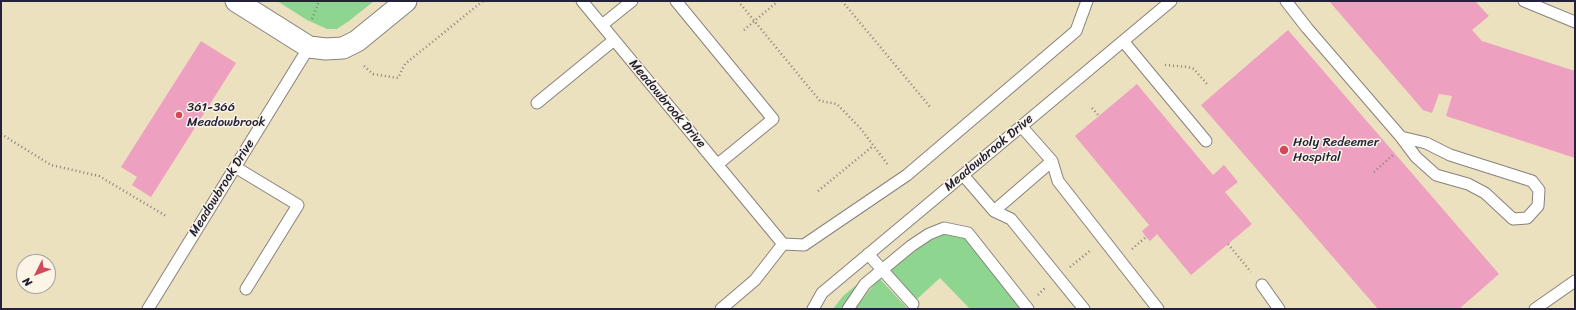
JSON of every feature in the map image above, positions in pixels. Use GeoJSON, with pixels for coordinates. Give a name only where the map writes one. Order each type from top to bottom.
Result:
{"type":"FeatureCollection","features":[{"type":"Feature","properties":{"kind":"street"},"geometry":{"type":"LineString","coordinates":[[236,1],[309,47],[326,49],[343,48],[370,32],[406,1]]}},
{"type":"Feature","properties":{"kind":"lane","name":"Meadowbrook Drive"},"geometry":{"type":"LineString","coordinates":[[582,1],[783,244]]}},
{"type":"Feature","properties":{"kind":"lane"},"geometry":{"type":"LineString","coordinates":[[602,25],[632,1]]}},
{"type":"Feature","properties":{"kind":"lane"},"geometry":{"type":"LineString","coordinates":[[676,1],[773,118],[718,164]]}},
{"type":"Feature","properties":{"kind":"lane"},"geometry":{"type":"LineString","coordinates":[[721,309],[755,280],[783,244],[804,245],[907,175],[1076,31],[1087,1]]}},
{"type":"Feature","properties":{"kind":"lane","name":"Meadowbrook Drive"},"geometry":{"type":"LineString","coordinates":[[813,309],[822,293],[1171,1]]}},
{"type":"Feature","properties":{"kind":"lane"},"geometry":{"type":"LineString","coordinates":[[1286,1],[1307,28],[1401,137],[1416,157],[1436,175],[1468,184],[1485,193],[1513,219],[1527,218],[1538,206],[1539,190],[1532,181],[1450,155],[1426,143],[1401,137]]}},
{"type":"Feature","properties":{"kind":"lane"},"geometry":{"type":"LineString","coordinates":[[1524,1],[1575,22]]}},
{"type":"Feature","properties":{"kind":"lane"},"geometry":{"type":"LineString","coordinates":[[537,103],[614,40]]}},
{"type":"Feature","properties":{"kind":"lane"},"geometry":{"type":"LineString","coordinates":[[1123,41],[1206,141]]}},
{"type":"Feature","properties":{"kind":"lane","name":"Meadowbrook Drive"},"geometry":{"type":"LineString","coordinates":[[148,309],[309,47]]}},
{"type":"Feature","properties":{"kind":"lane"},"geometry":{"type":"LineString","coordinates":[[1021,126],[1052,161],[1058,181],[1158,309]]}},
{"type":"Feature","properties":{"kind":"lane"},"geometry":{"type":"LineString","coordinates":[[994,211],[1052,161]]}},
{"type":"Feature","properties":{"kind":"lane"},"geometry":{"type":"LineString","coordinates":[[235,167],[298,205],[246,289]]}},
{"type":"Feature","properties":{"kind":"lane"},"geometry":{"type":"LineString","coordinates":[[963,175],[994,211],[1011,219],[1084,309]]}},
{"type":"Feature","properties":{"kind":"lane"},"geometry":{"type":"LineString","coordinates":[[848,309],[865,284],[929,234],[944,228],[956,229],[968,234],[1028,309]]}},
{"type":"Feature","properties":{"kind":"lane"},"geometry":{"type":"LineString","coordinates":[[868,254],[913,304]]}},
{"type":"Feature","properties":{"kind":"lane"},"geometry":{"type":"LineString","coordinates":[[1536,309],[1575,281]]}},
{"type":"Feature","properties":{"kind":"lane"},"geometry":{"type":"LineString","coordinates":[[1262,285],[1278,309]]}},
{"type":"Feature","properties":{"kind":"path"},"geometry":{"type":"LineString","coordinates":[[312,20],[320,1]]}},
{"type":"Feature","properties":{"kind":"path"},"geometry":{"type":"LineString","coordinates":[[364,66],[373,74],[398,78],[405,64],[483,1]]}},
{"type":"Feature","properties":{"kind":"path"},"geometry":{"type":"LineString","coordinates":[[738,1],[820,101],[837,104],[861,129],[888,165]]}},
{"type":"Feature","properties":{"kind":"path"},"geometry":{"type":"LineString","coordinates":[[744,30],[778,1]]}},
{"type":"Feature","properties":{"kind":"path"},"geometry":{"type":"LineString","coordinates":[[842,1],[931,108]]}},
{"type":"Feature","properties":{"kind":"path"},"geometry":{"type":"LineString","coordinates":[[1160,64],[1194,69],[1207,84]]}},
{"type":"Feature","properties":{"kind":"path"},"geometry":{"type":"LineString","coordinates":[[1092,108],[1099,116]]}},
{"type":"Feature","properties":{"kind":"path"},"geometry":{"type":"LineString","coordinates":[[1,134],[51,165],[99,176],[166,216]]}},
{"type":"Feature","properties":{"kind":"path"},"geometry":{"type":"LineString","coordinates":[[818,191],[873,146]]}},
{"type":"Feature","properties":{"kind":"path"},"geometry":{"type":"LineString","coordinates":[[1374,172],[1397,152]]}},
{"type":"Feature","properties":{"kind":"path"},"geometry":{"type":"LineString","coordinates":[[1131,250],[1146,237]]}},
{"type":"Feature","properties":{"kind":"path"},"geometry":{"type":"LineString","coordinates":[[1228,244],[1262,285]]}},
{"type":"Feature","properties":{"kind":"path"},"geometry":{"type":"LineString","coordinates":[[1067,270],[1094,247]]}},
{"type":"Feature","properties":{"kind":"path"},"geometry":{"type":"LineString","coordinates":[[1035,297],[1049,285]]}},
{"type":"Feature","properties":{"kind":"green space"},"geometry":{"type":"Polygon","coordinates":[[[277,1],[374,1],[337,29],[327,29],[307,20],[277,1]]]}},
{"type":"Feature","properties":{"kind":"green space"},"geometry":{"type":"Polygon","coordinates":[[[945,234],[954,234],[967,239],[1020,309],[970,309],[940,278],[916,300],[889,269],[931,240],[945,234]]]}},
{"type":"Feature","properties":{"kind":"green space"},"geometry":{"type":"Polygon","coordinates":[[[865,278],[841,309],[833,309],[843,296],[865,278]]]}},
{"type":"Feature","properties":{"kind":"green space"},"geometry":{"type":"Polygon","coordinates":[[[879,278],[908,309],[855,309],[879,278]]]}},
{"type":"Feature","properties":{"kind":"building"},"geometry":{"type":"Polygon","coordinates":[[[1329,1],[1475,1],[1489,16],[1472,30],[1482,41],[1575,71],[1575,158],[1446,116],[1452,96],[1439,94],[1432,113],[1423,110],[1329,1]]]}},
{"type":"Feature","properties":{"kind":"building"},"geometry":{"type":"Polygon","coordinates":[[[1288,30],[1499,274],[1459,309],[1378,309],[1201,105],[1288,30]]]}},
{"type":"Feature","properties":{"kind":"building","name":"361-366 Meadowbrook"},"geometry":{"type":"Polygon","coordinates":[[[201,41],[236,63],[151,197],[132,185],[137,177],[121,167],[201,41]]]}},
{"type":"Feature","properties":{"kind":"building"},"geometry":{"type":"Polygon","coordinates":[[[1137,84],[1213,175],[1224,165],[1238,182],[1225,192],[1252,224],[1191,275],[1157,234],[1150,241],[1146,237],[1142,231],[1149,225],[1075,136],[1137,84]]]}},
{"type":"Feature","properties":{"kind":"place","name":"361-366 Meadowbrook"},"geometry":{"type":"Point","coordinates":[179,115]}},
{"type":"Feature","properties":{"kind":"place","name":"Holy Redeemer Hospital"},"geometry":{"type":"Point","coordinates":[1284,150]}}]}
